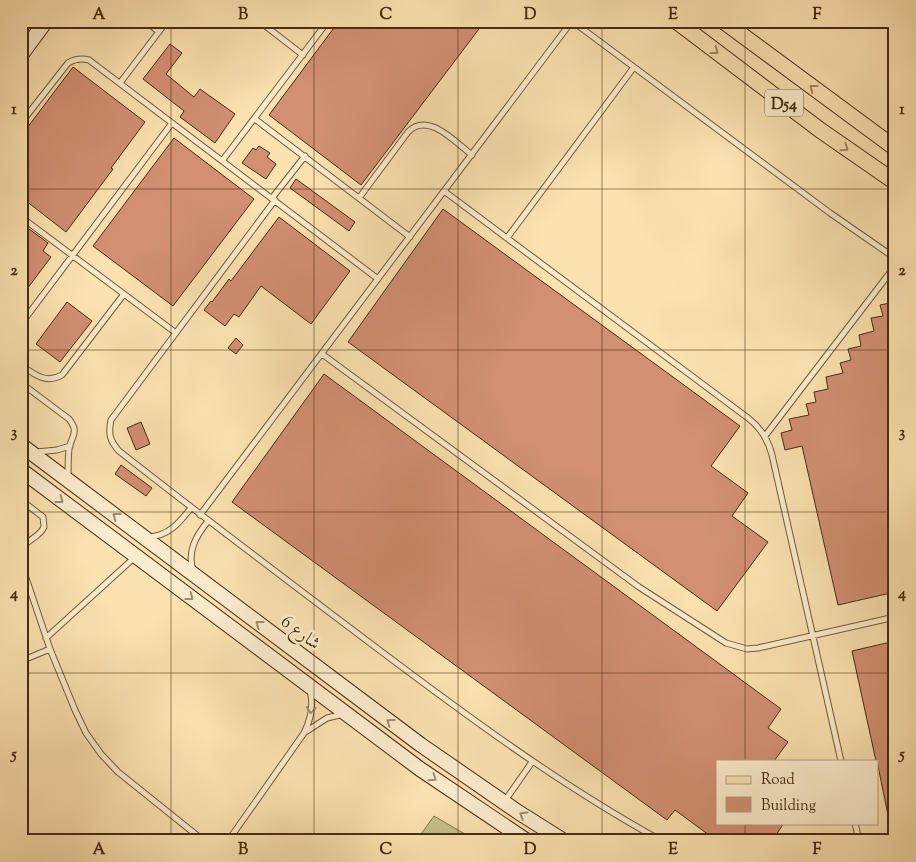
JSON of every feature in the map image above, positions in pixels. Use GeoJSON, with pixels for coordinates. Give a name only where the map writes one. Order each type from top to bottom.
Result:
{"type":"FeatureCollection","features":[{"type":"Feature","properties":{"kind":"main road","name":"D54"},"geometry":{"type":"LineString","coordinates":[[676,21],[820,130],[895,182]]}},
{"type":"Feature","properties":{"kind":"main road","name":"D54"},"geometry":{"type":"LineString","coordinates":[[724,21],[895,148]]}},
{"type":"Feature","properties":{"kind":"street"},"geometry":{"type":"LineString","coordinates":[[21,55],[46,21]]}},
{"type":"Feature","properties":{"kind":"street","name":"شارع 6"},"geometry":{"type":"LineString","coordinates":[[26,449],[421,745],[564,841]]}},
{"type":"Feature","properties":{"kind":"street"},"geometry":{"type":"LineString","coordinates":[[21,470],[346,714],[443,785],[527,841]]}},
{"type":"Feature","properties":{"kind":"lane"},"geometry":{"type":"LineString","coordinates":[[146,21],[159,32]]}},
{"type":"Feature","properties":{"kind":"lane"},"geometry":{"type":"LineString","coordinates":[[120,84],[167,21]]}},
{"type":"Feature","properties":{"kind":"lane"},"geometry":{"type":"LineString","coordinates":[[259,21],[304,54]]}},
{"type":"Feature","properties":{"kind":"lane"},"geometry":{"type":"LineString","coordinates":[[222,161],[328,21]]}},
{"type":"Feature","properties":{"kind":"lane"},"geometry":{"type":"LineString","coordinates":[[200,515],[572,21],[830,213],[895,258]]}},
{"type":"Feature","properties":{"kind":"lane"},"geometry":{"type":"LineString","coordinates":[[21,123],[68,62],[82,58],[89,60],[378,279]]}},
{"type":"Feature","properties":{"kind":"lane"},"geometry":{"type":"LineString","coordinates":[[507,238],[634,67]]}},
{"type":"Feature","properties":{"kind":"lane"},"geometry":{"type":"LineString","coordinates":[[255,119],[410,237]]}},
{"type":"Feature","properties":{"kind":"lane"},"geometry":{"type":"LineString","coordinates":[[21,324],[172,123]]}},
{"type":"Feature","properties":{"kind":"lane"},"geometry":{"type":"LineString","coordinates":[[359,198],[408,132],[416,126],[422,124],[432,126],[472,155]]}},
{"type":"Feature","properties":{"kind":"lane"},"geometry":{"type":"LineString","coordinates":[[304,156],[111,420],[109,432],[111,442],[119,451],[200,515],[466,715],[532,762],[662,841]]}},
{"type":"Feature","properties":{"kind":"lane"},"geometry":{"type":"LineString","coordinates":[[444,191],[748,418],[765,436],[772,455],[841,760]]}},
{"type":"Feature","properties":{"kind":"lane"},"geometry":{"type":"LineString","coordinates":[[21,217],[176,333]]}},
{"type":"Feature","properties":{"kind":"lane"},"geometry":{"type":"LineString","coordinates":[[765,436],[895,266]]}},
{"type":"Feature","properties":{"kind":"lane"},"geometry":{"type":"LineString","coordinates":[[21,365],[42,378],[56,378],[62,375],[124,294]]}},
{"type":"Feature","properties":{"kind":"lane"},"geometry":{"type":"LineString","coordinates":[[21,307],[30,313]]}},
{"type":"Feature","properties":{"kind":"lane"},"geometry":{"type":"LineString","coordinates":[[322,354],[602,561],[726,644],[747,649],[758,648],[895,617]]}},
{"type":"Feature","properties":{"kind":"lane"},"geometry":{"type":"LineString","coordinates":[[21,383],[69,419],[75,429],[75,435],[70,446],[68,480]]}},
{"type":"Feature","properties":{"kind":"lane"},"geometry":{"type":"LineString","coordinates":[[26,449],[57,450],[70,446]]}},
{"type":"Feature","properties":{"kind":"lane"},"geometry":{"type":"LineString","coordinates":[[21,500],[43,517],[44,521],[42,531],[38,536],[24,541],[21,550]]}},
{"type":"Feature","properties":{"kind":"lane"},"geometry":{"type":"LineString","coordinates":[[142,536],[158,536],[172,530],[191,508]]}},
{"type":"Feature","properties":{"kind":"lane"},"geometry":{"type":"LineString","coordinates":[[194,576],[191,566],[192,547],[195,538],[208,521]]}},
{"type":"Feature","properties":{"kind":"lane"},"geometry":{"type":"LineString","coordinates":[[46,638],[136,557]]}},
{"type":"Feature","properties":{"kind":"lane"},"geometry":{"type":"LineString","coordinates":[[21,563],[50,649],[86,733],[101,754],[118,772],[204,841]]}},
{"type":"Feature","properties":{"kind":"lane"},"geometry":{"type":"LineString","coordinates":[[21,661],[50,649]]}},
{"type":"Feature","properties":{"kind":"lane"},"geometry":{"type":"LineString","coordinates":[[228,841],[304,733],[311,715],[309,686]]}},
{"type":"Feature","properties":{"kind":"lane"},"geometry":{"type":"LineString","coordinates":[[304,733],[319,722],[336,715],[346,714]]}},
{"type":"Feature","properties":{"kind":"lane"},"geometry":{"type":"LineString","coordinates":[[504,802],[532,762]]}},
{"type":"Feature","properties":{"kind":"lane"},"geometry":{"type":"LineString","coordinates":[[855,824],[859,841]]}},
{"type":"Feature","properties":{"kind":"shaded area"},"geometry":{"type":"Polygon","coordinates":[[[434,816],[477,841],[416,841],[434,816]]]}},
{"type":"Feature","properties":{"kind":"building"},"geometry":{"type":"Polygon","coordinates":[[[339,21],[485,21],[361,185],[269,115],[339,21]]]}},
{"type":"Feature","properties":{"kind":"building"},"geometry":{"type":"Polygon","coordinates":[[[170,44],[182,53],[166,74],[194,97],[200,89],[235,114],[215,143],[180,117],[184,111],[143,79],[170,44]]]}},
{"type":"Feature","properties":{"kind":"building"},"geometry":{"type":"Polygon","coordinates":[[[73,67],[145,122],[66,232],[21,197],[21,136],[73,67]]]}},
{"type":"Feature","properties":{"kind":"building"},"geometry":{"type":"Polygon","coordinates":[[[174,138],[254,199],[173,306],[93,246],[174,138]]]}},
{"type":"Feature","properties":{"kind":"building"},"geometry":{"type":"Polygon","coordinates":[[[259,146],[270,153],[267,157],[276,164],[266,179],[242,163],[253,148],[256,150],[259,146]]]}},
{"type":"Feature","properties":{"kind":"building"},"geometry":{"type":"Polygon","coordinates":[[[296,179],[355,222],[349,231],[290,188],[296,179]]]}},
{"type":"Feature","properties":{"kind":"building"},"geometry":{"type":"Polygon","coordinates":[[[443,209],[740,426],[711,466],[748,493],[732,516],[768,542],[717,611],[348,342],[443,209]]]}},
{"type":"Feature","properties":{"kind":"building"},"geometry":{"type":"Polygon","coordinates":[[[279,217],[350,271],[311,324],[261,286],[239,317],[234,314],[225,326],[204,310],[229,279],[231,281],[279,217]]]}},
{"type":"Feature","properties":{"kind":"building"},"geometry":{"type":"Polygon","coordinates":[[[21,223],[48,243],[43,251],[51,257],[21,297],[21,223]]]}},
{"type":"Feature","properties":{"kind":"building"},"geometry":{"type":"Polygon","coordinates":[[[67,302],[92,321],[60,362],[36,344],[67,302]]]}},
{"type":"Feature","properties":{"kind":"building"},"geometry":{"type":"Polygon","coordinates":[[[895,302],[895,592],[838,605],[802,446],[785,450],[781,433],[792,430],[789,419],[809,415],[806,404],[816,402],[814,392],[828,389],[826,377],[843,373],[840,363],[851,360],[848,349],[861,346],[859,335],[874,331],[871,318],[883,316],[880,305],[895,302]]]}},
{"type":"Feature","properties":{"kind":"building"},"geometry":{"type":"Polygon","coordinates":[[[236,338],[243,345],[236,354],[228,348],[236,338]]]}},
{"type":"Feature","properties":{"kind":"building"},"geometry":{"type":"Polygon","coordinates":[[[324,374],[781,709],[768,728],[788,742],[775,760],[716,760],[716,824],[783,824],[772,841],[717,841],[675,810],[667,820],[232,502],[324,374]]]}},
{"type":"Feature","properties":{"kind":"building"},"geometry":{"type":"Polygon","coordinates":[[[141,422],[150,444],[136,450],[127,428],[141,422]]]}},
{"type":"Feature","properties":{"kind":"building"},"geometry":{"type":"Polygon","coordinates":[[[121,465],[152,488],[146,496],[115,474],[121,465]]]}},
{"type":"Feature","properties":{"kind":"building"},"geometry":{"type":"Polygon","coordinates":[[[895,641],[895,830],[891,830],[878,760],[876,760],[852,651],[895,641]]]}}]}
